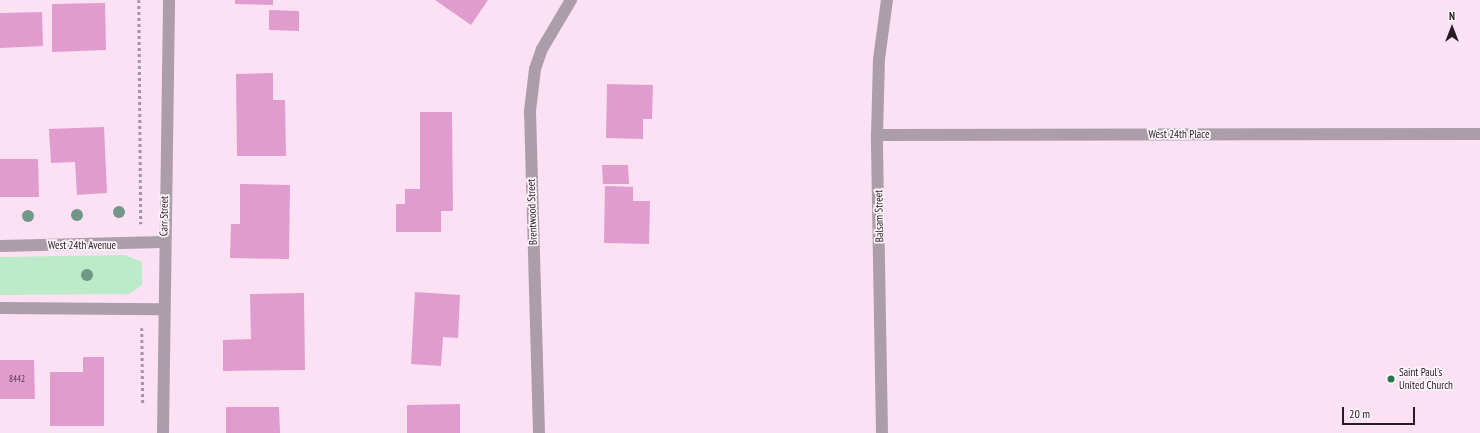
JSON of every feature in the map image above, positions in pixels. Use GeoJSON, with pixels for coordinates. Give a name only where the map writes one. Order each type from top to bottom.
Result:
{"type":"FeatureCollection","features":[{"type":"Feature","properties":{"kind":"street","name":"Carr Street"},"geometry":{"type":"LineString","coordinates":[[163,433],[162,310],[169,0]]}},
{"type":"Feature","properties":{"kind":"street","name":"Brentwood Street"},"geometry":{"type":"LineString","coordinates":[[539,433],[530,111],[535,69],[542,49],[571,0]]}},
{"type":"Feature","properties":{"kind":"street","name":"Balsam Street"},"geometry":{"type":"LineString","coordinates":[[882,433],[877,135],[879,59],[887,0]]}},
{"type":"Feature","properties":{"kind":"street","name":"West 24th Place"},"geometry":{"type":"LineString","coordinates":[[877,135],[1480,134]]}},
{"type":"Feature","properties":{"kind":"street","name":"West 24th Avenue"},"geometry":{"type":"LineString","coordinates":[[0,246],[163,242]]}},
{"type":"Feature","properties":{"kind":"street"},"geometry":{"type":"LineString","coordinates":[[0,308],[142,308],[162,310]]}},
{"type":"Feature","properties":{"kind":"path"},"geometry":{"type":"LineString","coordinates":[[139,0],[141,230]]}},
{"type":"Feature","properties":{"kind":"path"},"geometry":{"type":"LineString","coordinates":[[142,308],[143,409]]}},
{"type":"Feature","properties":{"kind":"green space"},"geometry":{"type":"Polygon","coordinates":[[[125,255],[142,262],[142,285],[130,294],[0,295],[0,257],[125,255]]]}},
{"type":"Feature","properties":{"kind":"building"},"geometry":{"type":"Polygon","coordinates":[[[235,0],[273,0],[273,5],[235,4],[235,0]]]}},
{"type":"Feature","properties":{"kind":"building"},"geometry":{"type":"Polygon","coordinates":[[[435,0],[488,0],[471,25],[435,0]]]}},
{"type":"Feature","properties":{"kind":"building"},"geometry":{"type":"Polygon","coordinates":[[[105,3],[106,50],[52,52],[52,4],[105,3]]]}},
{"type":"Feature","properties":{"kind":"building"},"geometry":{"type":"Polygon","coordinates":[[[269,10],[299,11],[299,31],[269,30],[269,10]]]}},
{"type":"Feature","properties":{"kind":"building"},"geometry":{"type":"Polygon","coordinates":[[[42,12],[43,46],[0,48],[0,13],[42,12]]]}},
{"type":"Feature","properties":{"kind":"building"},"geometry":{"type":"Polygon","coordinates":[[[273,73],[273,100],[285,100],[286,156],[237,156],[236,74],[273,73]]]}},
{"type":"Feature","properties":{"kind":"building"},"geometry":{"type":"Polygon","coordinates":[[[607,84],[653,85],[652,119],[643,119],[643,139],[606,138],[607,84]]]}},
{"type":"Feature","properties":{"kind":"building"},"geometry":{"type":"Polygon","coordinates":[[[420,112],[452,112],[453,211],[441,211],[441,232],[396,232],[396,204],[405,204],[405,189],[420,189],[420,112]]]}},
{"type":"Feature","properties":{"kind":"building"},"geometry":{"type":"Polygon","coordinates":[[[104,127],[107,193],[77,195],[75,162],[51,163],[49,129],[104,127]]]}},
{"type":"Feature","properties":{"kind":"building"},"geometry":{"type":"Polygon","coordinates":[[[0,159],[38,159],[39,197],[0,197],[0,159]]]}},
{"type":"Feature","properties":{"kind":"building"},"geometry":{"type":"Polygon","coordinates":[[[602,165],[628,165],[629,184],[603,184],[602,165]]]}},
{"type":"Feature","properties":{"kind":"building"},"geometry":{"type":"Polygon","coordinates":[[[240,184],[290,185],[289,259],[230,258],[231,224],[240,224],[240,184]]]}},
{"type":"Feature","properties":{"kind":"building"},"geometry":{"type":"Polygon","coordinates":[[[605,186],[633,187],[633,201],[650,201],[649,244],[604,243],[605,186]]]}},
{"type":"Feature","properties":{"kind":"building"},"geometry":{"type":"Polygon","coordinates":[[[415,292],[460,295],[458,338],[443,337],[441,366],[411,364],[415,292]]]}},
{"type":"Feature","properties":{"kind":"building"},"geometry":{"type":"Polygon","coordinates":[[[304,293],[305,370],[223,371],[223,340],[251,339],[250,294],[304,293]]]}},
{"type":"Feature","properties":{"kind":"building"},"geometry":{"type":"Polygon","coordinates":[[[83,357],[104,357],[104,426],[50,426],[50,372],[83,372],[83,357]]]}},
{"type":"Feature","properties":{"kind":"building"},"geometry":{"type":"Polygon","coordinates":[[[0,360],[34,360],[35,399],[0,399],[0,360]]]}},
{"type":"Feature","properties":{"kind":"building"},"geometry":{"type":"Polygon","coordinates":[[[460,404],[460,433],[407,433],[407,405],[460,404]]]}},
{"type":"Feature","properties":{"kind":"building"},"geometry":{"type":"Polygon","coordinates":[[[226,407],[279,407],[280,433],[226,433],[226,407]]]}},
{"type":"Feature","properties":{"kind":"place","name":"Saint Paul's United Church"},"geometry":{"type":"Point","coordinates":[1391,379]}}]}
